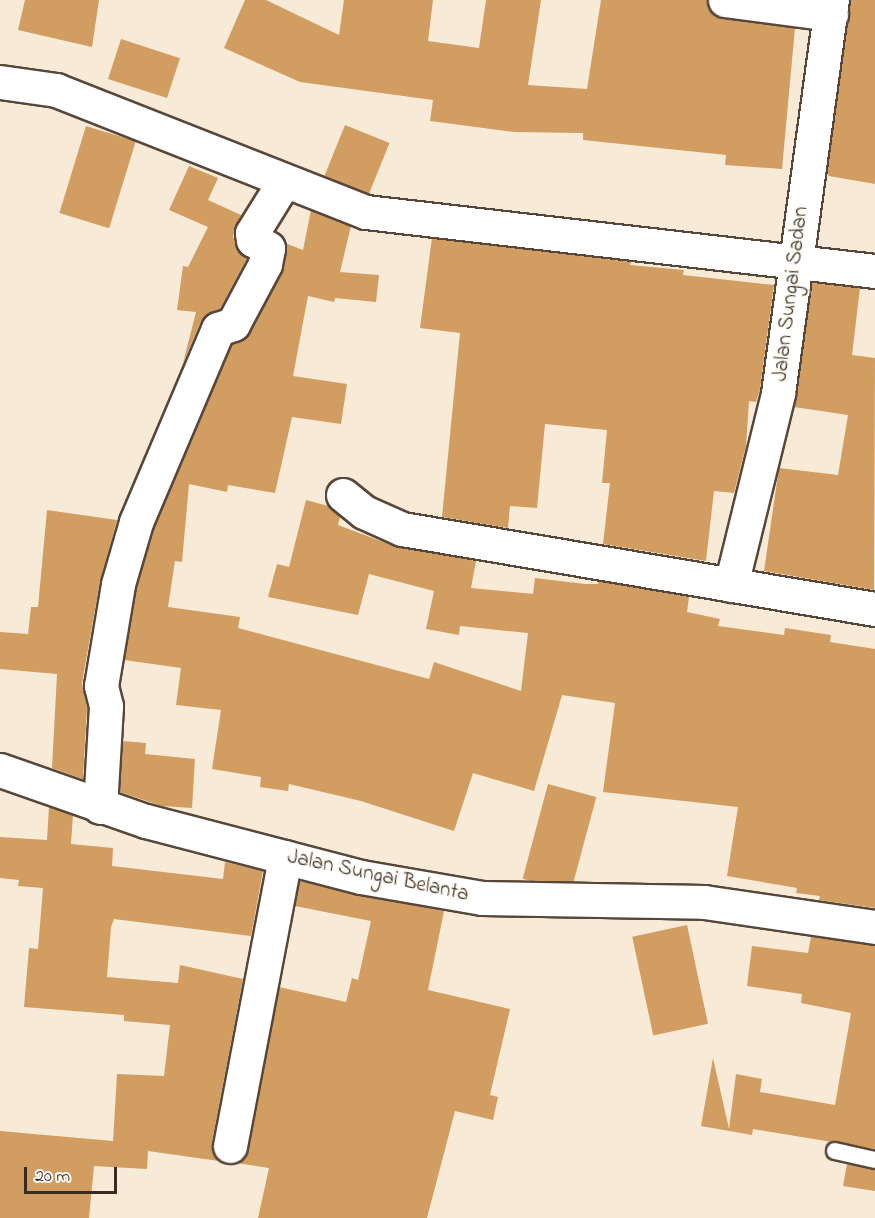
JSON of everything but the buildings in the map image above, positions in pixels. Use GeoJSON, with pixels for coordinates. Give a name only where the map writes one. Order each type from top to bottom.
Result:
{"type":"FeatureCollection","features":[{"type":"Feature","properties":{"kind":"street"},"geometry":{"type":"LineString","coordinates":[[725,0],[831,7]]}},
{"type":"Feature","properties":{"kind":"street","name":"Jalan Sungai Sadan"},"geometry":{"type":"LineString","coordinates":[[731,585],[778,393],[794,261],[831,7]]}},
{"type":"Feature","properties":{"kind":"street"},"geometry":{"type":"LineString","coordinates":[[0,82],[56,90],[283,183],[366,212],[875,271]]}},
{"type":"Feature","properties":{"kind":"street"},"geometry":{"type":"LineString","coordinates":[[100,807],[106,706],[101,686],[118,584],[136,522],[218,329],[233,324],[265,264],[268,248],[253,240],[252,233],[283,183]]}},
{"type":"Feature","properties":{"kind":"street"},"geometry":{"type":"LineString","coordinates":[[343,495],[364,512],[402,529],[875,609]]}},
{"type":"Feature","properties":{"kind":"street","name":"Jalan Sungai Belanta"},"geometry":{"type":"LineString","coordinates":[[0,770],[100,807],[362,877],[482,898],[704,902],[875,927]]}},
{"type":"Feature","properties":{"kind":"street"},"geometry":{"type":"LineString","coordinates":[[230,1146],[285,857]]}},
{"type":"Feature","properties":{"kind":"lane"},"geometry":{"type":"LineString","coordinates":[[835,1151],[875,1160]]}}]}
